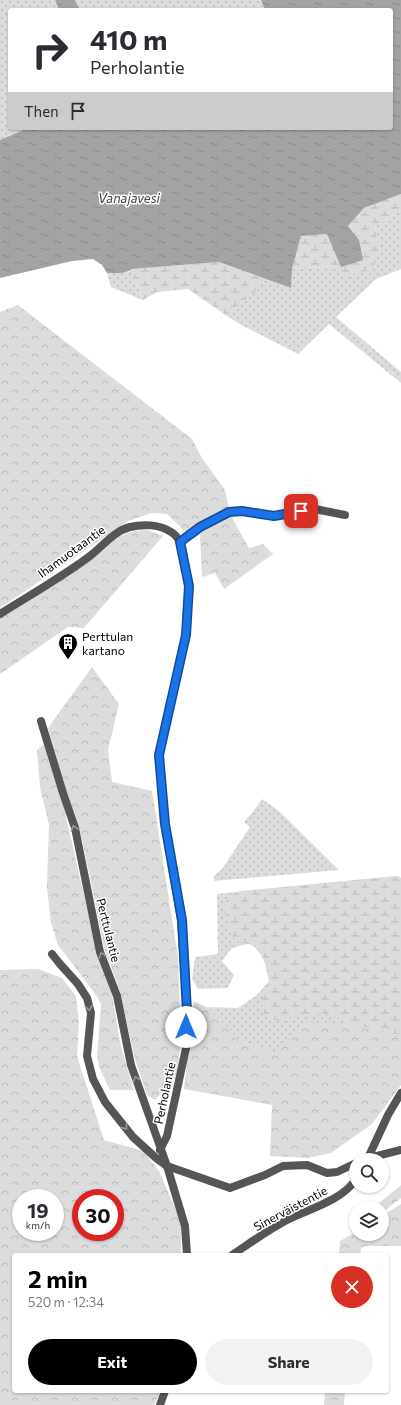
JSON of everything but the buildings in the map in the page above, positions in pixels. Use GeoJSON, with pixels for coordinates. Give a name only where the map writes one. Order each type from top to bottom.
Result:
{"type":"FeatureCollection","features":[{"type":"Feature","properties":{"kind":"street"},"geometry":{"type":"LineString","coordinates":[[180,542],[200,527],[229,512],[242,511],[274,516],[314,509],[345,514]]}},
{"type":"Feature","properties":{"kind":"street","name":"Ihamuotaantie"},"geometry":{"type":"LineString","coordinates":[[0,614],[67,572],[115,535],[128,527],[149,525],[162,528],[172,532],[180,542]]}},
{"type":"Feature","properties":{"kind":"street","name":"Perholantie"},"geometry":{"type":"LineString","coordinates":[[160,1150],[167,1136],[186,1048],[187,1012],[182,920],[165,824],[159,755],[186,635],[189,586],[180,542]]}},
{"type":"Feature","properties":{"kind":"street","name":"Perttulantie"},"geometry":{"type":"LineString","coordinates":[[41,721],[75,828],[100,952],[117,996],[131,1065],[160,1150],[167,1166],[185,1226],[187,1253]]}},
{"type":"Feature","properties":{"kind":"street"},"geometry":{"type":"LineString","coordinates":[[52,954],[78,984],[87,998],[91,1013],[87,1056],[93,1079],[105,1102],[133,1137],[167,1166],[230,1188],[265,1175],[283,1166],[307,1165],[327,1173],[337,1172],[349,1166]]}},
{"type":"Feature","properties":{"kind":"street"},"geometry":{"type":"LineString","coordinates":[[369,1153],[388,1114],[401,1093]]}},
{"type":"Feature","properties":{"kind":"street"},"geometry":{"type":"LineString","coordinates":[[389,1153],[401,1150]]}},
{"type":"Feature","properties":{"kind":"street","name":"Sinerväistentie"},"geometry":{"type":"LineString","coordinates":[[235,1253],[288,1220],[338,1196],[349,1187]]}},
{"type":"Feature","properties":{"kind":"street"},"geometry":{"type":"LineString","coordinates":[[160,1405],[164,1393]]}},
{"type":"Feature","properties":{"kind":"green space"},"geometry":{"type":"Polygon","coordinates":[[[0,0],[55,0],[58,8],[8,8],[8,130],[23,130],[0,140],[0,0]]]}},
{"type":"Feature","properties":{"kind":"green space"},"geometry":{"type":"Polygon","coordinates":[[[75,0],[261,0],[263,8],[79,8],[75,0]]]}},
{"type":"Feature","properties":{"kind":"green space"},"geometry":{"type":"Polygon","coordinates":[[[401,194],[401,210],[375,226],[380,251],[373,268],[345,277],[335,266],[292,269],[301,236],[327,234],[359,240],[348,226],[364,208],[401,194]]]}},
{"type":"Feature","properties":{"kind":"green space"},"geometry":{"type":"Polygon","coordinates":[[[401,210],[401,269],[376,279],[336,317],[401,372],[401,383],[329,324],[298,354],[243,326],[227,316],[268,280],[291,288],[292,269],[336,266],[345,276],[380,251],[375,226],[401,210]]]}},
{"type":"Feature","properties":{"kind":"green space"},"geometry":{"type":"Polygon","coordinates":[[[219,262],[268,280],[227,316],[188,289],[157,292],[143,300],[132,269],[219,262]]]}},
{"type":"Feature","properties":{"kind":"green space"},"geometry":{"type":"Polygon","coordinates":[[[132,269],[143,300],[111,287],[107,273],[129,272],[132,269]]]}},
{"type":"Feature","properties":{"kind":"green space"},"geometry":{"type":"Polygon","coordinates":[[[18,305],[192,439],[202,458],[225,490],[231,516],[249,548],[263,544],[273,554],[224,589],[215,573],[202,577],[200,534],[193,539],[167,514],[152,513],[128,521],[0,608],[0,312],[18,305]]]}},
{"type":"Feature","properties":{"kind":"green space"},"geometry":{"type":"Polygon","coordinates":[[[147,530],[163,536],[84,628],[68,627],[0,674],[0,618],[90,561],[118,537],[134,531],[147,530]]]}},
{"type":"Feature","properties":{"kind":"green space"},"geometry":{"type":"Polygon","coordinates":[[[92,667],[119,704],[108,750],[112,782],[152,791],[178,957],[181,1038],[177,1073],[155,1100],[147,1095],[135,1059],[119,988],[105,951],[82,839],[67,798],[48,728],[92,667]]]}},
{"type":"Feature","properties":{"kind":"green space"},"geometry":{"type":"Polygon","coordinates":[[[44,744],[63,804],[97,952],[112,995],[121,1047],[134,1090],[110,1090],[99,1067],[97,1055],[101,1004],[96,995],[58,945],[51,923],[47,887],[49,825],[40,787],[37,750],[44,744]]]}},
{"type":"Feature","properties":{"kind":"green space"},"geometry":{"type":"Polygon","coordinates":[[[262,799],[279,811],[339,870],[214,881],[214,876],[222,869],[250,827],[244,822],[262,799]]]}},
{"type":"Feature","properties":{"kind":"green space"},"geometry":{"type":"Polygon","coordinates":[[[397,876],[401,878],[401,1035],[394,1034],[277,1054],[240,1041],[207,1007],[238,1008],[258,994],[269,981],[261,954],[258,949],[249,944],[231,949],[222,961],[234,975],[228,988],[198,989],[192,979],[195,957],[218,954],[217,894],[397,876]]]}},
{"type":"Feature","properties":{"kind":"green space"},"geometry":{"type":"Polygon","coordinates":[[[397,876],[401,878],[401,1035],[352,1024],[325,1013],[297,1016],[280,1022],[264,1016],[261,1003],[269,981],[264,959],[255,947],[249,944],[237,942],[231,933],[225,903],[230,896],[240,891],[397,876]]]}},
{"type":"Feature","properties":{"kind":"green space"},"geometry":{"type":"Polygon","coordinates":[[[38,969],[62,978],[76,996],[79,1022],[77,1056],[104,1140],[143,1151],[159,1171],[181,1222],[181,1253],[12,1253],[12,1393],[159,1393],[154,1405],[0,1405],[0,970],[38,969]]]}},
{"type":"Feature","properties":{"kind":"green space"},"geometry":{"type":"Polygon","coordinates":[[[194,1002],[207,1007],[240,1041],[277,1054],[304,1021],[352,1024],[401,1035],[401,1085],[372,1124],[331,1153],[308,1158],[270,1156],[272,1105],[184,1089],[194,1002]]]}},
{"type":"Feature","properties":{"kind":"green space"},"geometry":{"type":"Polygon","coordinates":[[[401,1185],[401,1198],[389,1207],[389,1201],[382,1201],[401,1185]]]}},
{"type":"Feature","properties":{"kind":"green space"},"geometry":{"type":"Polygon","coordinates":[[[401,1204],[401,1246],[365,1246],[361,1248],[360,1253],[339,1253],[340,1241],[349,1236],[349,1241],[389,1241],[389,1212],[401,1204]]]}},
{"type":"Feature","properties":{"kind":"green space"},"geometry":{"type":"Polygon","coordinates":[[[325,1393],[345,1393],[344,1405],[324,1405],[325,1393]]]}},
{"type":"Feature","properties":{"kind":"water"},"geometry":{"type":"Polygon","coordinates":[[[55,0],[75,0],[79,8],[58,8],[55,0]]]}},
{"type":"Feature","properties":{"kind":"water","name":"Vanajavesi"},"geometry":{"type":"Polygon","coordinates":[[[261,0],[401,0],[401,194],[364,208],[348,226],[359,240],[363,260],[341,267],[327,234],[301,236],[292,269],[291,288],[219,262],[132,269],[124,272],[107,273],[102,265],[93,259],[72,261],[0,278],[0,140],[23,130],[393,130],[393,8],[264,8],[261,0]]]}},
{"type":"Feature","properties":{"kind":"place","name":"Perttulan kartano"},"geometry":{"type":"Point","coordinates":[68,660]}},
{"type":"Feature","properties":{"kind":"route"},"geometry":{"type":"LineString","coordinates":[[186,1027],[187,1012],[182,920],[165,824],[159,755],[186,635],[189,586],[180,542],[200,527],[229,512],[242,511],[274,516],[301,511]]}}]}
